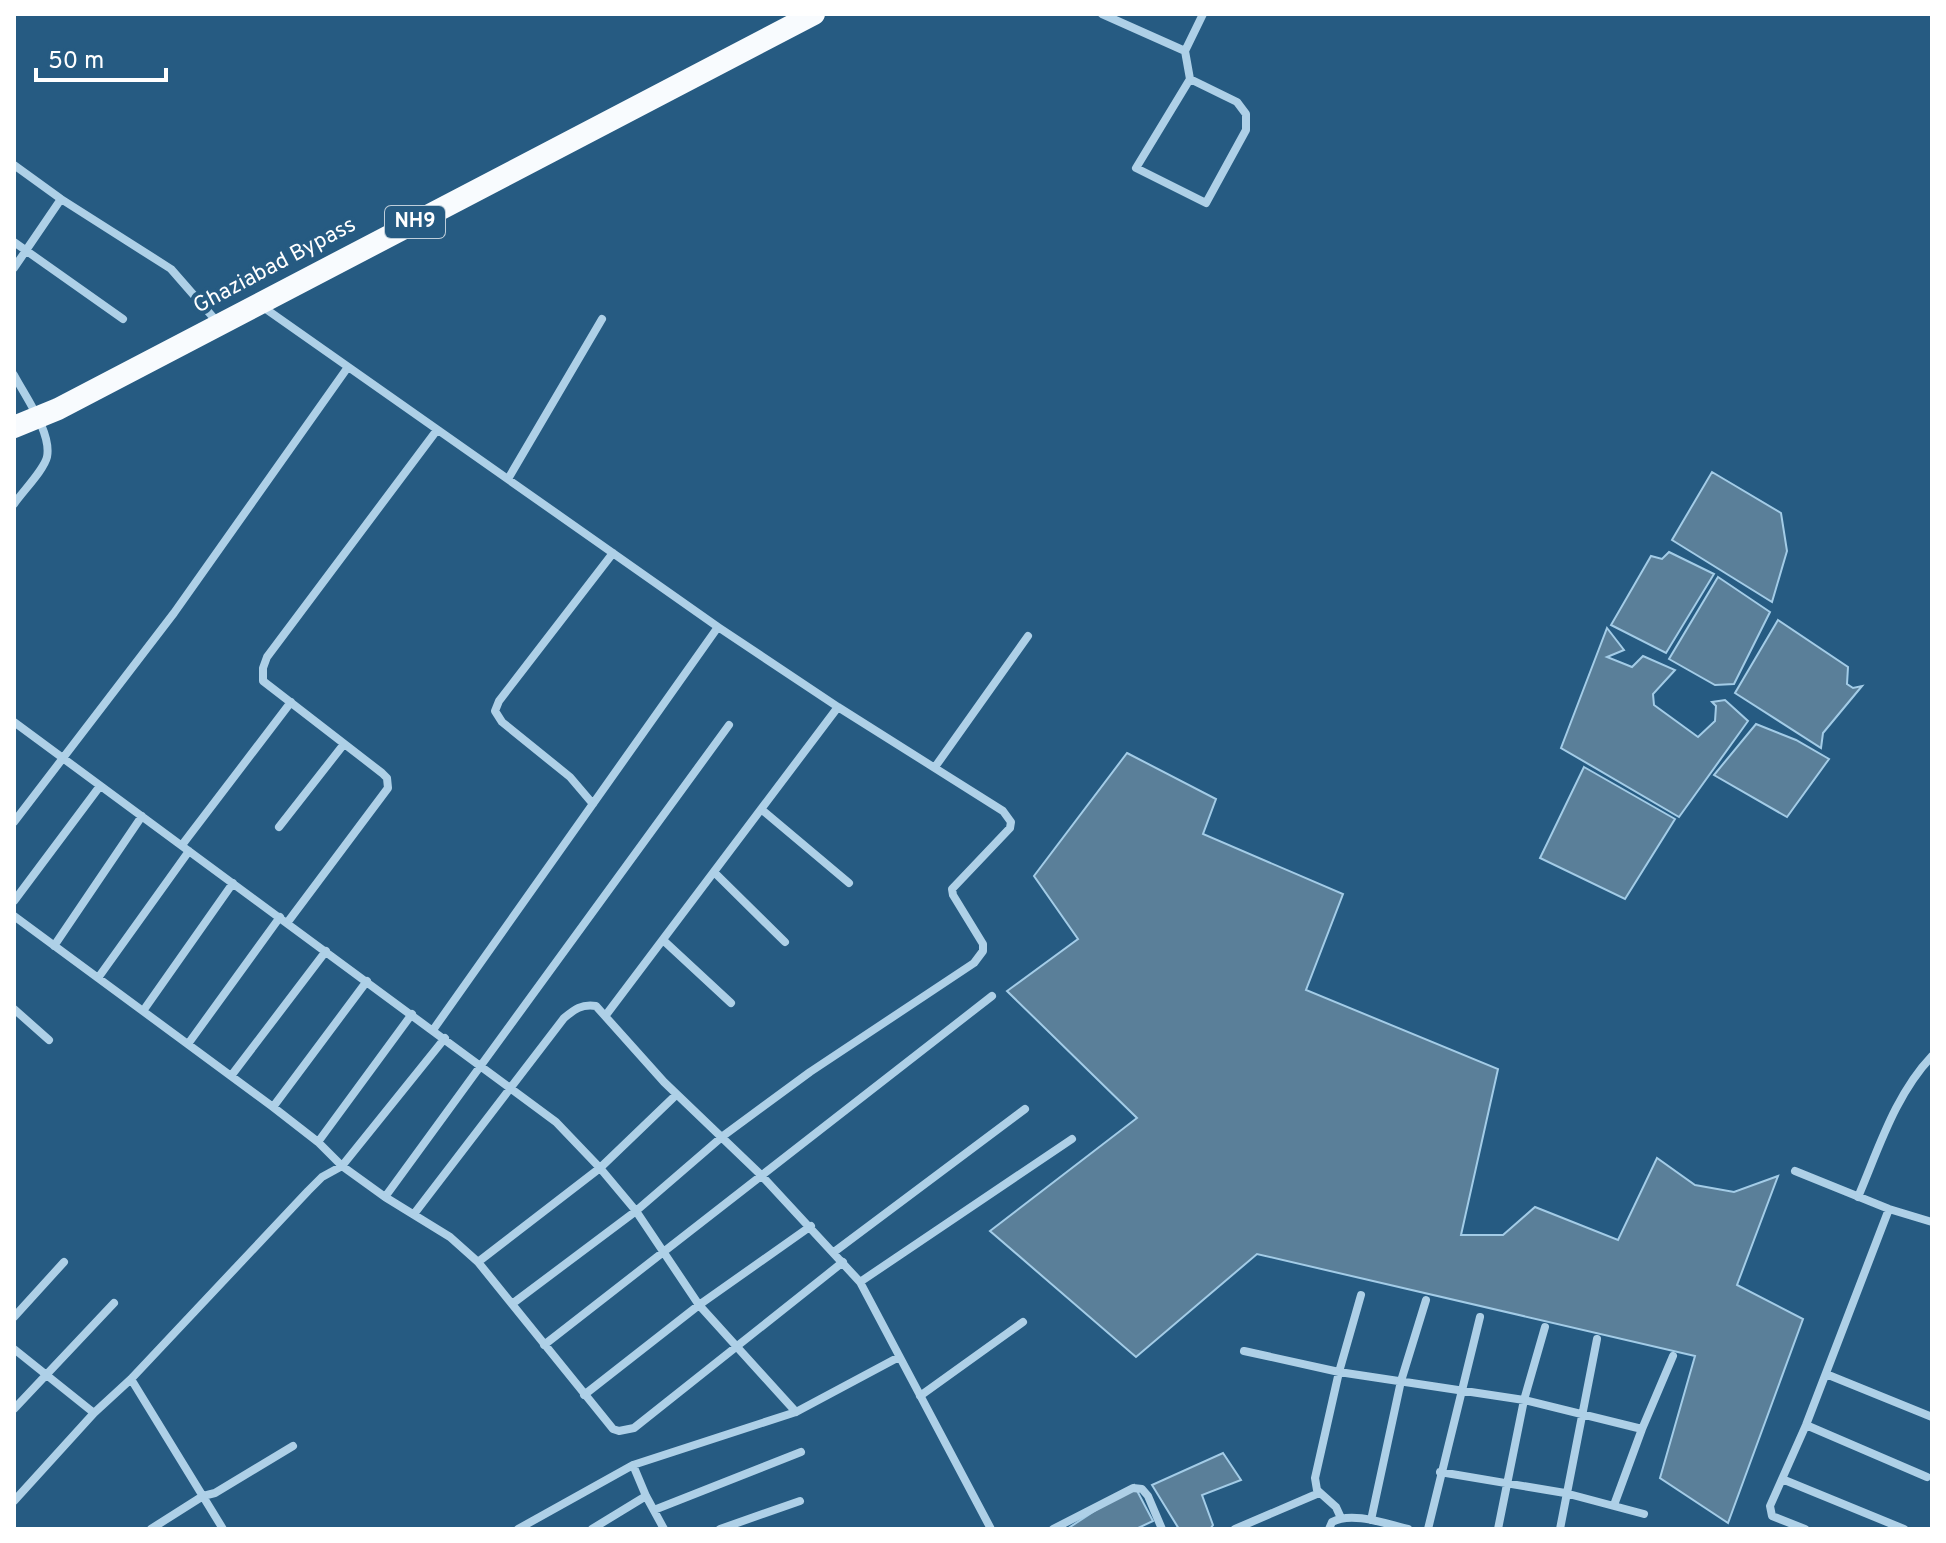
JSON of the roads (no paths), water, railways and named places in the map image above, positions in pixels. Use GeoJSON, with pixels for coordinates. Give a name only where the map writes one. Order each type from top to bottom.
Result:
{"type":"FeatureCollection","features":[{"type":"Feature","properties":{"kind":"highway","name":"Ghaziabad Bypass"},"geometry":{"type":"LineString","coordinates":[[14,427],[259,304],[790,22],[814,14]]}},
{"type":"Feature","properties":{"kind":"street"},"geometry":{"type":"LineString","coordinates":[[1102,14],[1185,51]]}},
{"type":"Feature","properties":{"kind":"street"},"geometry":{"type":"LineString","coordinates":[[1190,79],[1237,102],[1246,114],[1246,130],[1206,203],[1136,168],[1190,79],[1185,51],[1203,14]]}},
{"type":"Feature","properties":{"kind":"street"},"geometry":{"type":"LineString","coordinates":[[14,165],[171,269],[220,324]]}},
{"type":"Feature","properties":{"kind":"street"},"geometry":{"type":"LineString","coordinates":[[14,268],[61,199]]}},
{"type":"Feature","properties":{"kind":"street"},"geometry":{"type":"LineString","coordinates":[[14,242],[123,319]]}},
{"type":"Feature","properties":{"kind":"street"},"geometry":{"type":"LineString","coordinates":[[259,304],[718,627],[1003,811],[1011,822],[1010,828],[952,889],[983,944],[980,957],[810,1072],[723,1136],[636,1211],[512,1304]]}},
{"type":"Feature","properties":{"kind":"street"},"geometry":{"type":"LineString","coordinates":[[508,479],[602,319]]}},
{"type":"Feature","properties":{"kind":"street"},"geometry":{"type":"LineString","coordinates":[[14,822],[174,613],[348,367]]}},
{"type":"Feature","properties":{"kind":"street"},"geometry":{"type":"LineString","coordinates":[[14,375],[46,439],[46,460],[14,504]]}},
{"type":"Feature","properties":{"kind":"street"},"geometry":{"type":"LineString","coordinates":[[188,1044],[388,788],[387,778],[263,681],[263,668],[267,657],[437,430]]}},
{"type":"Feature","properties":{"kind":"street"},"geometry":{"type":"LineString","coordinates":[[593,804],[570,777],[502,722],[495,711],[499,701],[613,553]]}},
{"type":"Feature","properties":{"kind":"street"},"geometry":{"type":"LineString","coordinates":[[433,1030],[718,627]]}},
{"type":"Feature","properties":{"kind":"street"},"geometry":{"type":"LineString","coordinates":[[935,767],[1028,636]]}},
{"type":"Feature","properties":{"kind":"street"},"geometry":{"type":"LineString","coordinates":[[98,978],[291,702]]}},
{"type":"Feature","properties":{"kind":"street"},"geometry":{"type":"LineString","coordinates":[[606,1015],[838,707]]}},
{"type":"Feature","properties":{"kind":"street"},"geometry":{"type":"LineString","coordinates":[[15,725],[511,1086],[556,1122],[636,1211],[699,1305],[796,1412]]}},
{"type":"Feature","properties":{"kind":"street"},"geometry":{"type":"LineString","coordinates":[[385,1197],[729,725]]}},
{"type":"Feature","properties":{"kind":"street"},"geometry":{"type":"LineString","coordinates":[[279,827],[344,744]]}},
{"type":"Feature","properties":{"kind":"street"},"geometry":{"type":"LineString","coordinates":[[14,901],[100,786]]}},
{"type":"Feature","properties":{"kind":"street"},"geometry":{"type":"LineString","coordinates":[[761,809],[849,883]]}},
{"type":"Feature","properties":{"kind":"street"},"geometry":{"type":"LineString","coordinates":[[54,946],[142,816]]}},
{"type":"Feature","properties":{"kind":"street"},"geometry":{"type":"LineString","coordinates":[[714,872],[785,942]]}},
{"type":"Feature","properties":{"kind":"street"},"geometry":{"type":"LineString","coordinates":[[143,1011],[233,883]]}},
{"type":"Feature","properties":{"kind":"street"},"geometry":{"type":"LineString","coordinates":[[14,916],[273,1107],[318,1142],[342,1166],[450,1237],[478,1262],[613,1429],[628,1431],[738,1348],[843,1262]]}},
{"type":"Feature","properties":{"kind":"street"},"geometry":{"type":"LineString","coordinates":[[663,940],[731,1003]]}},
{"type":"Feature","properties":{"kind":"street"},"geometry":{"type":"LineString","coordinates":[[231,1076],[326,951]]}},
{"type":"Feature","properties":{"kind":"street"},"geometry":{"type":"LineString","coordinates":[[273,1107],[367,981]]}},
{"type":"Feature","properties":{"kind":"street"},"geometry":{"type":"LineString","coordinates":[[544,1345],[992,996]]}},
{"type":"Feature","properties":{"kind":"street"},"geometry":{"type":"LineString","coordinates":[[414,1214],[564,1018],[577,1007],[596,1006],[676,1095],[723,1136],[811,1226],[860,1282],[991,1529]]}},
{"type":"Feature","properties":{"kind":"street"},"geometry":{"type":"LineString","coordinates":[[14,1009],[49,1040]]}},
{"type":"Feature","properties":{"kind":"street"},"geometry":{"type":"LineString","coordinates":[[318,1142],[412,1014]]}},
{"type":"Feature","properties":{"kind":"street"},"geometry":{"type":"LineString","coordinates":[[14,1501],[94,1413],[131,1379],[308,1191],[322,1177],[342,1166],[445,1038]]}},
{"type":"Feature","properties":{"kind":"street"},"geometry":{"type":"LineString","coordinates":[[1858,1197],[1899,1101],[1914,1075],[1930,1061]]}},
{"type":"Feature","properties":{"kind":"street"},"geometry":{"type":"LineString","coordinates":[[478,1262],[600,1168],[676,1095]]}},
{"type":"Feature","properties":{"kind":"street"},"geometry":{"type":"LineString","coordinates":[[834,1252],[1025,1109]]}},
{"type":"Feature","properties":{"kind":"street"},"geometry":{"type":"LineString","coordinates":[[860,1282],[1072,1139]]}},
{"type":"Feature","properties":{"kind":"street"},"geometry":{"type":"LineString","coordinates":[[1795,1171],[1889,1209],[1932,1222]]}},
{"type":"Feature","properties":{"kind":"street"},"geometry":{"type":"LineString","coordinates":[[1805,1529],[1772,1516],[1770,1512],[1889,1209]]}},
{"type":"Feature","properties":{"kind":"street"},"geometry":{"type":"LineString","coordinates":[[584,1395],[699,1305],[811,1226]]}},
{"type":"Feature","properties":{"kind":"street"},"geometry":{"type":"LineString","coordinates":[[14,1317],[64,1262]]}},
{"type":"Feature","properties":{"kind":"street"},"geometry":{"type":"LineString","coordinates":[[1341,1518],[1336,1507],[1319,1493],[1316,1473],[1339,1372],[1361,1295]]}},
{"type":"Feature","properties":{"kind":"street"},"geometry":{"type":"LineString","coordinates":[[1371,1520],[1401,1381],[1426,1300]]}},
{"type":"Feature","properties":{"kind":"street"},"geometry":{"type":"LineString","coordinates":[[14,1409],[114,1303]]}},
{"type":"Feature","properties":{"kind":"street"},"geometry":{"type":"LineString","coordinates":[[1428,1529],[1480,1317]]}},
{"type":"Feature","properties":{"kind":"street"},"geometry":{"type":"LineString","coordinates":[[920,1396],[1023,1322]]}},
{"type":"Feature","properties":{"kind":"street"},"geometry":{"type":"LineString","coordinates":[[1498,1529],[1524,1400],[1545,1327]]}},
{"type":"Feature","properties":{"kind":"street"},"geometry":{"type":"LineString","coordinates":[[1560,1529],[1597,1339]]}},
{"type":"Feature","properties":{"kind":"street"},"geometry":{"type":"LineString","coordinates":[[14,1349],[94,1413]]}},
{"type":"Feature","properties":{"kind":"street"},"geometry":{"type":"LineString","coordinates":[[1244,1351],[1339,1372],[1524,1400],[1642,1429]]}},
{"type":"Feature","properties":{"kind":"street"},"geometry":{"type":"LineString","coordinates":[[1614,1505],[1673,1356]]}},
{"type":"Feature","properties":{"kind":"street"},"geometry":{"type":"LineString","coordinates":[[518,1529],[633,1465],[796,1412],[899,1357]]}},
{"type":"Feature","properties":{"kind":"street"},"geometry":{"type":"LineString","coordinates":[[1826,1374],[1932,1417]]}},
{"type":"Feature","properties":{"kind":"street"},"geometry":{"type":"LineString","coordinates":[[131,1379],[223,1529]]}},
{"type":"Feature","properties":{"kind":"street"},"geometry":{"type":"LineString","coordinates":[[1806,1425],[1927,1477]]}},
{"type":"Feature","properties":{"kind":"street"},"geometry":{"type":"LineString","coordinates":[[151,1529],[293,1446]]}},
{"type":"Feature","properties":{"kind":"street"},"geometry":{"type":"LineString","coordinates":[[654,1510],[801,1452]]}},
{"type":"Feature","properties":{"kind":"street"},"geometry":{"type":"LineString","coordinates":[[633,1465],[664,1529]]}},
{"type":"Feature","properties":{"kind":"street"},"geometry":{"type":"LineString","coordinates":[[1440,1472],[1565,1493],[1644,1514]]}},
{"type":"Feature","properties":{"kind":"street"},"geometry":{"type":"LineString","coordinates":[[1782,1479],[1904,1529]]}},
{"type":"Feature","properties":{"kind":"street"},"geometry":{"type":"LineString","coordinates":[[1053,1529],[1133,1488],[1142,1489],[1148,1496],[1162,1529]]}},
{"type":"Feature","properties":{"kind":"street"},"geometry":{"type":"LineString","coordinates":[[1235,1529],[1319,1493]]}},
{"type":"Feature","properties":{"kind":"street"},"geometry":{"type":"LineString","coordinates":[[592,1529],[646,1496]]}},
{"type":"Feature","properties":{"kind":"street"},"geometry":{"type":"LineString","coordinates":[[720,1529],[800,1501]]}},
{"type":"Feature","properties":{"kind":"street"},"geometry":{"type":"LineString","coordinates":[[1329,1529],[1332,1522],[1341,1518],[1371,1520],[1408,1529]]}},
{"type":"Feature","properties":{"kind":"water"},"geometry":{"type":"Polygon","coordinates":[[[1712,472],[1781,513],[1787,551],[1772,602],[1672,540],[1712,472]]]}},
{"type":"Feature","properties":{"kind":"water"},"geometry":{"type":"Polygon","coordinates":[[[1669,552],[1714,574],[1666,653],[1611,625],[1651,556],[1662,559],[1669,552]]]}},
{"type":"Feature","properties":{"kind":"water"},"geometry":{"type":"Polygon","coordinates":[[[1718,577],[1770,612],[1734,684],[1715,685],[1669,659],[1718,577]]]}},
{"type":"Feature","properties":{"kind":"water"},"geometry":{"type":"Polygon","coordinates":[[[1778,620],[1848,667],[1847,684],[1853,688],[1862,686],[1823,733],[1821,748],[1735,693],[1778,620]]]}},
{"type":"Feature","properties":{"kind":"water"},"geometry":{"type":"Polygon","coordinates":[[[1607,628],[1624,650],[1607,657],[1632,667],[1643,656],[1675,670],[1653,694],[1654,705],[1698,737],[1715,721],[1716,706],[1712,702],[1725,700],[1748,721],[1679,817],[1561,748],[1607,628]]]}},
{"type":"Feature","properties":{"kind":"water"},"geometry":{"type":"Polygon","coordinates":[[[1756,724],[1796,740],[1829,759],[1787,817],[1714,775],[1756,724]]]}},
{"type":"Feature","properties":{"kind":"water"},"geometry":{"type":"Polygon","coordinates":[[[1127,753],[1216,799],[1203,834],[1343,894],[1306,990],[1498,1069],[1461,1235],[1503,1235],[1535,1207],[1618,1240],[1657,1158],[1695,1185],[1734,1192],[1778,1176],[1737,1285],[1803,1319],[1728,1523],[1660,1478],[1695,1356],[1257,1254],[1136,1357],[990,1231],[1137,1118],[1007,991],[1078,939],[1034,876],[1127,753]]]}},
{"type":"Feature","properties":{"kind":"water"},"geometry":{"type":"Polygon","coordinates":[[[1584,767],[1675,819],[1625,899],[1540,858],[1584,767]]]}},
{"type":"Feature","properties":{"kind":"water"},"geometry":{"type":"Polygon","coordinates":[[[1223,1453],[1241,1480],[1202,1495],[1213,1525],[1210,1529],[1179,1529],[1152,1485],[1223,1453]]]}},
{"type":"Feature","properties":{"kind":"water"},"geometry":{"type":"Polygon","coordinates":[[[1134,1485],[1153,1521],[1136,1529],[1067,1529],[1134,1485]]]}}]}
